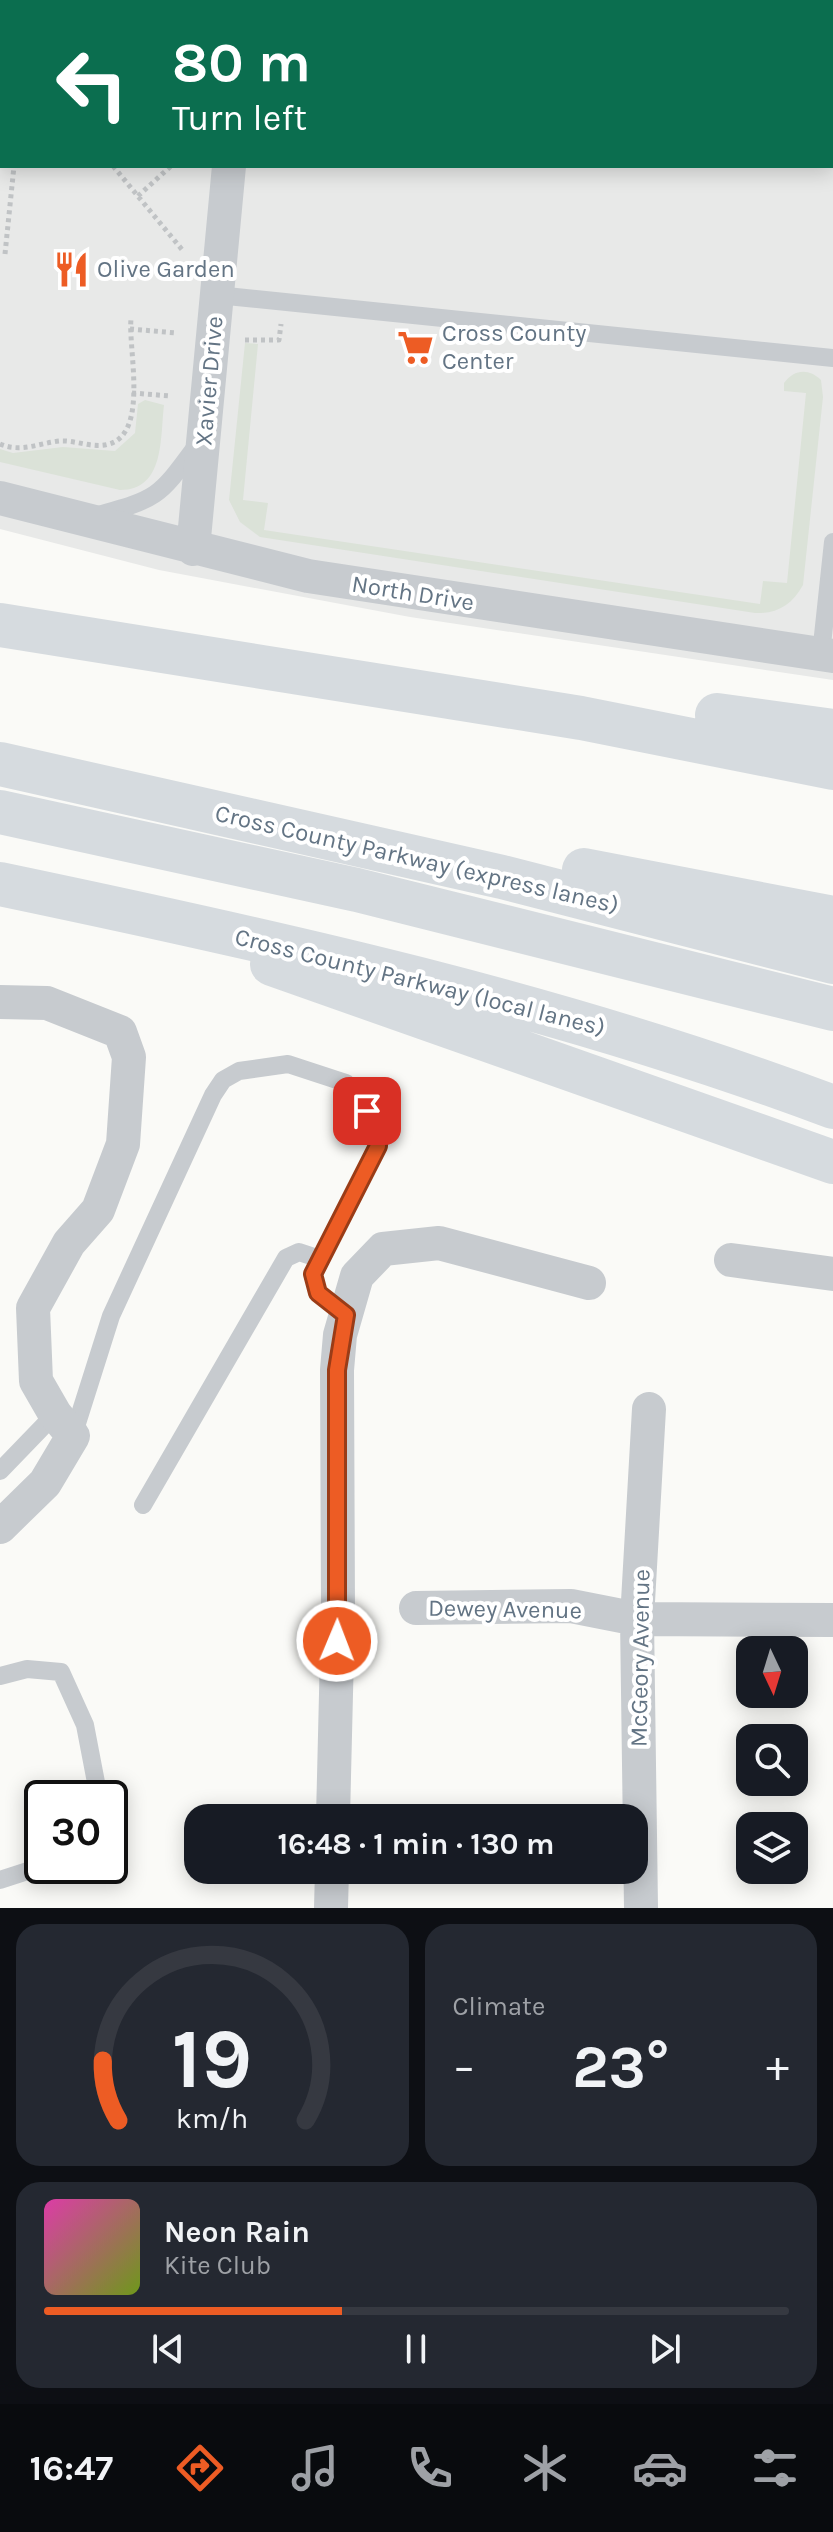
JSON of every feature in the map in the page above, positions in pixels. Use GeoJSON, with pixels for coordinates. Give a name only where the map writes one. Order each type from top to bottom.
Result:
{"type":"FeatureCollection","features":[{"type":"Feature","properties":{"kind":"highway"},"geometry":{"type":"LineString","coordinates":[[0,613],[106,640]]}},
{"type":"Feature","properties":{"kind":"highway"},"geometry":{"type":"LineString","coordinates":[[0,625],[655,731],[833,768]]}},
{"type":"Feature","properties":{"kind":"highway"},"geometry":{"type":"LineString","coordinates":[[375,684],[522,688],[833,731]]}},
{"type":"Feature","properties":{"kind":"highway","name":"Cross County Parkway (express lanes)"},"geometry":{"type":"LineString","coordinates":[[0,764],[502,877],[833,962]]}},
{"type":"Feature","properties":{"kind":"highway"},"geometry":{"type":"LineString","coordinates":[[105,786],[469,847],[833,918]]}},
{"type":"Feature","properties":{"kind":"highway","name":"Cross County Parkway (express lanes)"},"geometry":{"type":"LineString","coordinates":[[0,812],[357,890],[833,1009]]}},
{"type":"Feature","properties":{"kind":"highway","name":"Cross County Parkway (local lanes)"},"geometry":{"type":"LineString","coordinates":[[0,884],[370,965],[544,1011],[660,1046],[833,1107]]}},
{"type":"Feature","properties":{"kind":"highway"},"geometry":{"type":"LineString","coordinates":[[151,915],[329,987],[833,1162]]}},
{"type":"Feature","properties":{"kind":"street","name":"Xavier Drive"},"geometry":{"type":"LineString","coordinates":[[193,549],[229,168]]}},
{"type":"Feature","properties":{"kind":"street","name":"North Drive"},"geometry":{"type":"LineString","coordinates":[[0,498],[308,576],[827,655]]}},
{"type":"Feature","properties":{"kind":"street"},"geometry":{"type":"LineString","coordinates":[[0,1002],[47,1003],[120,1032],[129,1057],[123,1144],[103,1197],[98,1210],[69,1243],[33,1308],[36,1381],[64,1425],[45,1483],[0,1527]]}},
{"type":"Feature","properties":{"kind":"street"},"geometry":{"type":"LineString","coordinates":[[333,1804],[338,1611],[337,1370],[346,1315],[357,1276],[383,1249],[439,1243],[589,1283]]}},
{"type":"Feature","properties":{"kind":"street"},"geometry":{"type":"LineString","coordinates":[[731,1260],[833,1274]]}},
{"type":"Feature","properties":{"kind":"street","name":"McGeory Avenue"},"geometry":{"type":"LineString","coordinates":[[641,1908],[637,1619],[649,1409]]}},
{"type":"Feature","properties":{"kind":"street","name":"Dewey Avenue"},"geometry":{"type":"LineString","coordinates":[[416,1608],[571,1606],[637,1619],[833,1620]]}},
{"type":"Feature","properties":{"kind":"street"},"geometry":{"type":"LineString","coordinates":[[331,1908],[332,1884]]}},
{"type":"Feature","properties":{"kind":"lane"},"geometry":{"type":"LineString","coordinates":[[217,295],[833,358]]}},
{"type":"Feature","properties":{"kind":"lane"},"geometry":{"type":"LineString","coordinates":[[82,519],[152,498],[164,490],[203,436]]}},
{"type":"Feature","properties":{"kind":"lane"},"geometry":{"type":"LineString","coordinates":[[827,655],[833,542]]}},
{"type":"Feature","properties":{"kind":"lane"},"geometry":{"type":"LineString","coordinates":[[0,1471],[64,1425],[213,1095],[223,1080],[239,1071],[288,1064],[346,1083],[378,1128],[378,1146],[320,1259],[313,1283],[318,1293],[346,1315]]}},
{"type":"Feature","properties":{"kind":"lane"},"geometry":{"type":"LineString","coordinates":[[143,1505],[286,1258],[299,1252],[320,1259]]}},
{"type":"Feature","properties":{"kind":"lane"},"geometry":{"type":"LineString","coordinates":[[0,1676],[27,1669],[61,1672],[85,1725],[96,1780]]}},
{"type":"Feature","properties":{"kind":"lane"},"geometry":{"type":"LineString","coordinates":[[0,1880],[24,1872]]}},
{"type":"Feature","properties":{"kind":"path"},"geometry":{"type":"LineString","coordinates":[[5,254],[14,168]]}},
{"type":"Feature","properties":{"kind":"path"},"geometry":{"type":"LineString","coordinates":[[115,168],[184,252]]}},
{"type":"Feature","properties":{"kind":"path"},"geometry":{"type":"LineString","coordinates":[[138,196],[169,168]]}},
{"type":"Feature","properties":{"kind":"path"},"geometry":{"type":"LineString","coordinates":[[0,444],[23,448],[60,441],[110,444],[129,429],[131,319]]}},
{"type":"Feature","properties":{"kind":"path"},"geometry":{"type":"LineString","coordinates":[[245,340],[274,343],[279,340],[281,324]]}},
{"type":"Feature","properties":{"kind":"path"},"geometry":{"type":"LineString","coordinates":[[130,329],[177,333]]}},
{"type":"Feature","properties":{"kind":"path"},"geometry":{"type":"LineString","coordinates":[[132,393],[171,396]]}},
{"type":"Feature","properties":{"kind":"shaded area","name":"Cross County Center"},"geometry":{"type":"Polygon","coordinates":[[[0,168],[833,168],[833,680],[410,617],[159,570],[0,529],[0,168]]]}},
{"type":"Feature","properties":{"kind":"shaded area"},"geometry":{"type":"Polygon","coordinates":[[[245,343],[258,344],[243,500],[268,503],[264,530],[760,604],[763,581],[787,583],[806,393],[784,391],[784,383],[797,373],[812,373],[821,380],[823,397],[803,585],[783,607],[755,613],[260,537],[240,522],[229,500],[245,343]]]}},
{"type":"Feature","properties":{"kind":"shaded area"},"geometry":{"type":"Polygon","coordinates":[[[145,400],[164,405],[160,446],[153,472],[135,488],[120,490],[0,462],[0,449],[13,453],[63,447],[115,451],[135,433],[138,404],[145,400]]]}},
{"type":"Feature","properties":{"kind":"place","name":"Olive Garden"},"geometry":{"type":"Point","coordinates":[71,269]}},
{"type":"Feature","properties":{"kind":"place","name":"Cross County Center"},"geometry":{"type":"Point","coordinates":[416,347]}},
{"type":"Feature","properties":{"kind":"route"},"geometry":{"type":"LineString","coordinates":[[337,1641],[337,1370],[340,1335],[346,1315],[318,1293],[313,1274],[341,1213],[378,1146],[378,1128],[367,1111]]}}]}
